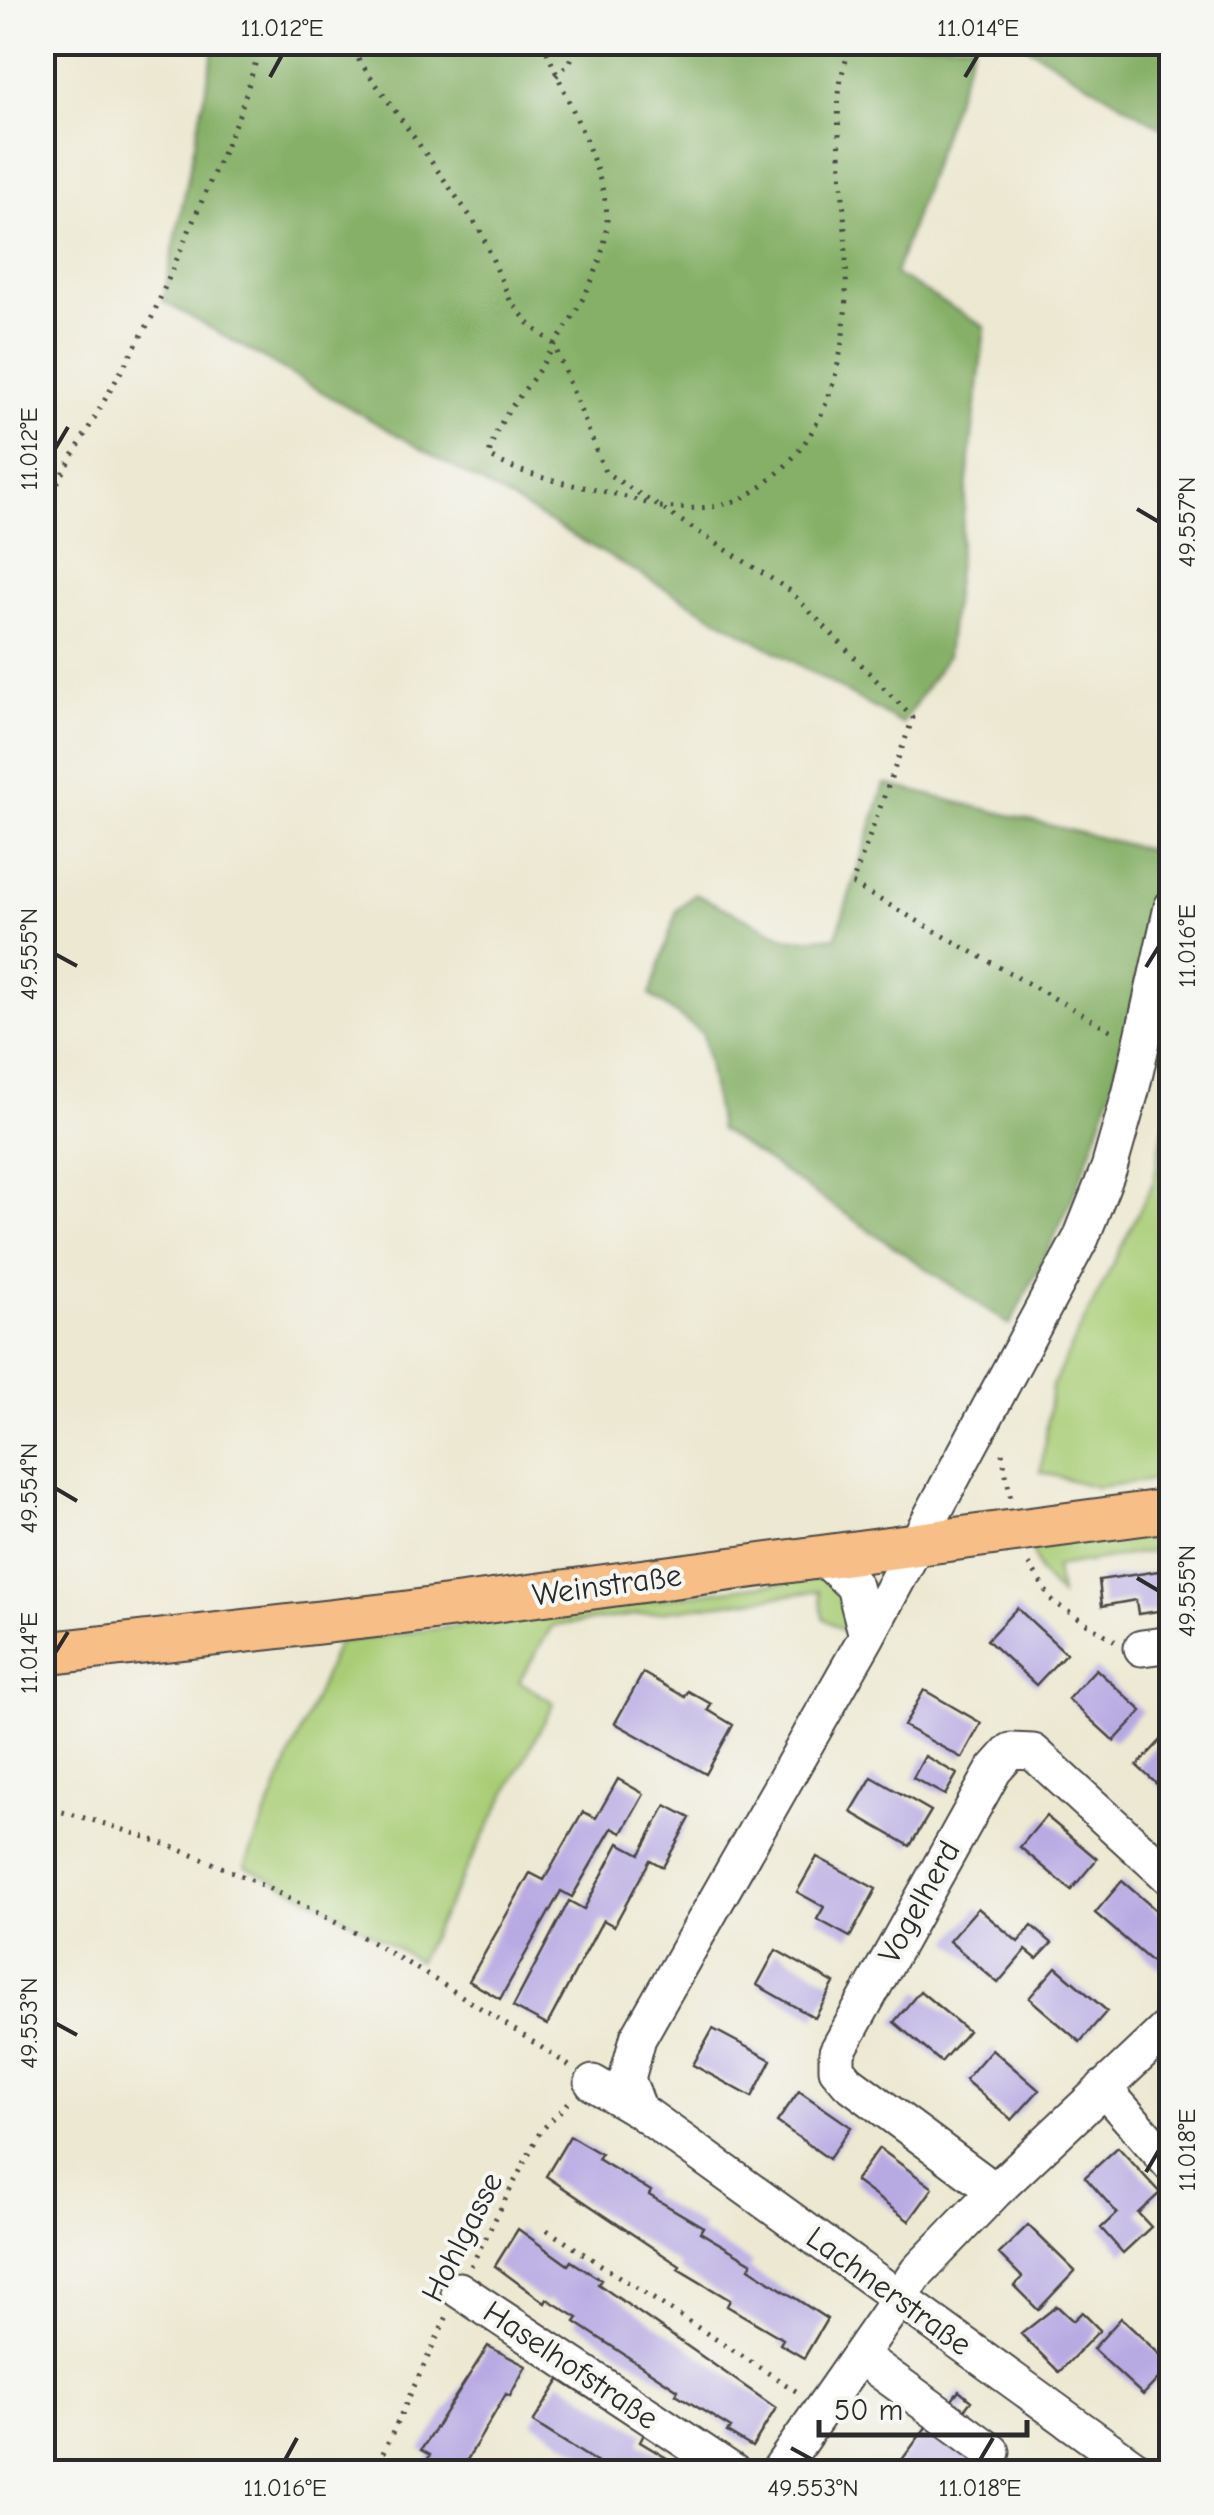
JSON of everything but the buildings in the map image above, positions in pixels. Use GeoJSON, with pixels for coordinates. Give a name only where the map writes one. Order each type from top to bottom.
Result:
{"type":"FeatureCollection","features":[{"type":"Feature","properties":{"kind":"main road","name":"Weinstraße"},"geometry":{"type":"LineString","coordinates":[[42,1654],[403,1613],[1172,1510]]}},
{"type":"Feature","properties":{"kind":"street"},"geometry":{"type":"LineString","coordinates":[[639,2110],[626,2079],[638,2038],[867,1636],[1081,1238],[1109,1168],[1142,1047],[1172,907]]}},
{"type":"Feature","properties":{"kind":"street"},"geometry":{"type":"LineString","coordinates":[[824,1558],[854,1586],[867,1636]]}},
{"type":"Feature","properties":{"kind":"street","name":"Vogelherd"},"geometry":{"type":"LineString","coordinates":[[995,2191],[848,2082],[837,2068],[837,2052],[994,1770],[1010,1751],[1033,1752],[1172,1878]]}},
{"type":"Feature","properties":{"kind":"street"},"geometry":{"type":"LineString","coordinates":[[778,2472],[898,2297],[995,2191],[1172,2024]]}},
{"type":"Feature","properties":{"kind":"street","name":"Lachnerstraße"},"geometry":{"type":"LineString","coordinates":[[594,2083],[639,2110],[1140,2472]]}},
{"type":"Feature","properties":{"kind":"street"},"geometry":{"type":"LineString","coordinates":[[1103,2088],[1172,2166]]}},
{"type":"Feature","properties":{"kind":"street","name":"Haselhofstraße"},"geometry":{"type":"LineString","coordinates":[[459,2290],[734,2472]]}},
{"type":"Feature","properties":{"kind":"street"},"geometry":{"type":"LineString","coordinates":[[860,2356],[992,2452]]}},
{"type":"Feature","properties":{"kind":"path"},"geometry":{"type":"LineString","coordinates":[[42,510],[152,317],[234,128],[262,42]]}},
{"type":"Feature","properties":{"kind":"path"},"geometry":{"type":"LineString","coordinates":[[346,42],[480,230],[510,300],[531,326],[554,344],[598,462],[615,480],[789,590],[913,718],[852,884],[1142,1047]]}},
{"type":"Feature","properties":{"kind":"path"},"geometry":{"type":"LineString","coordinates":[[542,42],[598,176],[607,223],[591,283],[498,426],[488,456],[541,481],[618,493],[659,507],[722,508],[752,493],[803,448],[820,414],[842,342],[848,289],[838,122],[847,56],[855,42]]}},
{"type":"Feature","properties":{"kind":"path"},"geometry":{"type":"LineString","coordinates":[[556,76],[570,62],[578,42]]}},
{"type":"Feature","properties":{"kind":"path"},"geometry":{"type":"LineString","coordinates":[[1020,1531],[1027,1560],[1054,1602],[1145,1645]]}},
{"type":"Feature","properties":{"kind":"path"},"geometry":{"type":"LineString","coordinates":[[42,1807],[94,1819],[176,1848],[332,1919],[398,1955],[594,2083]]}},
{"type":"Feature","properties":{"kind":"path","name":"Hohlgasse"},"geometry":{"type":"LineString","coordinates":[[374,2472],[459,2290],[540,2132],[594,2083]]}},
{"type":"Feature","properties":{"kind":"path"},"geometry":{"type":"LineString","coordinates":[[548,2230],[822,2408]]}},
{"type":"Feature","properties":{"kind":"green space"},"geometry":{"type":"Polygon","coordinates":[[[215,43],[974,43],[895,274],[985,327],[947,656],[902,724],[163,301],[215,43]]]}},
{"type":"Feature","properties":{"kind":"green space"},"geometry":{"type":"Polygon","coordinates":[[[1021,43],[1171,43],[1171,133],[1021,43]]]}},
{"type":"Feature","properties":{"kind":"green space"},"geometry":{"type":"Polygon","coordinates":[[[885,784],[1157,852],[1127,1030],[1102,1117],[1064,1217],[1010,1325],[719,1129],[703,1034],[650,995],[677,910],[695,894],[789,939],[836,937],[885,784]]]}},
{"type":"Feature","properties":{"kind":"green space"},"geometry":{"type":"Polygon","coordinates":[[[1171,1091],[1171,1478],[1096,1487],[1041,1472],[1052,1386],[1154,1181],[1171,1091]]]}},
{"type":"Feature","properties":{"kind":"green space"},"geometry":{"type":"Polygon","coordinates":[[[1171,1527],[1171,1548],[1056,1567],[1060,1595],[1039,1572],[1031,1545],[1171,1527]]]}},
{"type":"Feature","properties":{"kind":"green space"},"geometry":{"type":"Polygon","coordinates":[[[821,1577],[837,1586],[850,1616],[843,1631],[823,1618],[819,1591],[552,1626],[519,1681],[554,1703],[418,1961],[328,1907],[245,1866],[338,1642],[821,1577]]]}}]}
